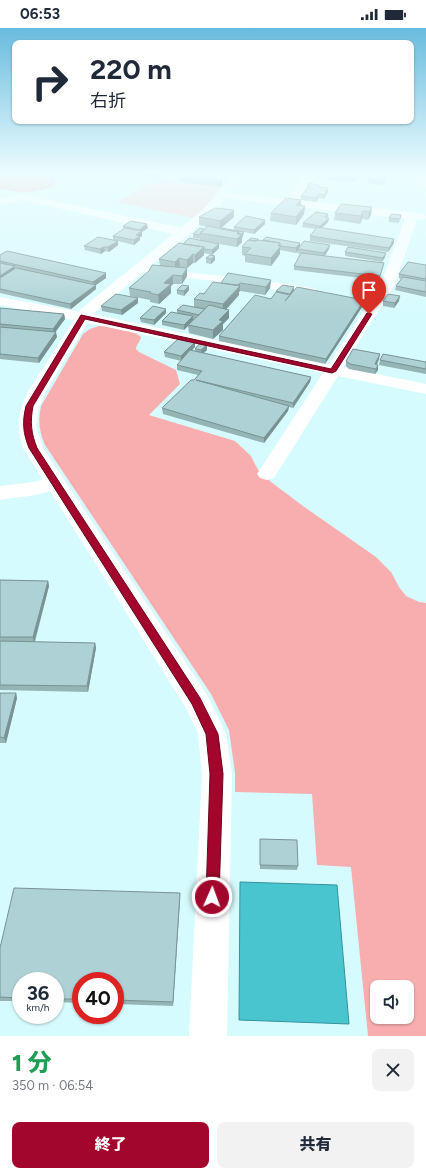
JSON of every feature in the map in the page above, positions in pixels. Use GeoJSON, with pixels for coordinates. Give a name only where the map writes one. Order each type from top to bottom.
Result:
{"type":"FeatureCollection","features":[{"type":"Feature","properties":{"kind":"street"},"geometry":{"type":"LineString","coordinates":[[127,220],[182,232]]}},
{"type":"Feature","properties":{"kind":"street"},"geometry":{"type":"LineString","coordinates":[[197,220],[86,312],[36,393],[29,406],[26,420],[28,434],[33,448],[196,701],[212,734],[217,774],[208,1036]]}},
{"type":"Feature","properties":{"kind":"street"},"geometry":{"type":"LineString","coordinates":[[266,474],[332,371],[369,302],[387,286],[418,220]]}},
{"type":"Feature","properties":{"kind":"street"},"geometry":{"type":"LineString","coordinates":[[272,286],[322,294]]}},
{"type":"Feature","properties":{"kind":"street"},"geometry":{"type":"LineString","coordinates":[[0,301],[84,316],[332,371],[426,389]]}},
{"type":"Feature","properties":{"kind":"street"},"geometry":{"type":"LineString","coordinates":[[0,493],[36,488],[55,482]]}},
{"type":"Feature","properties":{"kind":"lane"},"geometry":{"type":"LineString","coordinates":[[138,268],[156,272],[206,276],[253,283]]}},
{"type":"Feature","properties":{"kind":"shaded area"},"geometry":{"type":"Polygon","coordinates":[[[104,326],[132,331],[141,337],[136,349],[139,352],[176,370],[180,384],[149,415],[235,441],[251,456],[258,470],[271,482],[376,557],[391,572],[406,596],[419,602],[426,603],[426,1036],[368,1036],[351,867],[317,865],[312,794],[235,792],[235,773],[229,730],[211,694],[45,445],[41,435],[40,426],[41,406],[83,334],[90,329],[104,326]]]}},
{"type":"Feature","properties":{"kind":"water"},"geometry":{"type":"Polygon","coordinates":[[[240,882],[337,885],[349,1024],[239,1020],[240,882]]]}},
{"type":"Feature","properties":{"kind":"building"},"geometry":{"type":"Polygon","coordinates":[[[242,220],[265,220],[254,230],[234,227],[242,220]]]}},
{"type":"Feature","properties":{"kind":"building"},"geometry":{"type":"Polygon","coordinates":[[[306,220],[327,220],[320,226],[303,223],[306,220]]]}},
{"type":"Feature","properties":{"kind":"building"},"geometry":{"type":"Polygon","coordinates":[[[131,221],[147,224],[139,230],[123,226],[131,221]]]}},
{"type":"Feature","properties":{"kind":"building"},"geometry":{"type":"Polygon","coordinates":[[[208,226],[239,232],[237,234],[242,234],[237,239],[200,233],[208,226]]]}},
{"type":"Feature","properties":{"kind":"building"},"geometry":{"type":"Polygon","coordinates":[[[317,227],[394,239],[389,248],[310,236],[317,227]]]}},
{"type":"Feature","properties":{"kind":"building"},"geometry":{"type":"Polygon","coordinates":[[[125,228],[142,231],[136,235],[140,236],[134,240],[113,236],[125,228]]]}},
{"type":"Feature","properties":{"kind":"building"},"geometry":{"type":"Polygon","coordinates":[[[200,228],[204,229],[199,235],[193,234],[200,228]]]}},
{"type":"Feature","properties":{"kind":"building"},"geometry":{"type":"Polygon","coordinates":[[[221,229],[244,232],[239,234],[239,232],[221,229]]]}},
{"type":"Feature","properties":{"kind":"building"},"geometry":{"type":"Polygon","coordinates":[[[98,237],[118,241],[108,247],[100,249],[84,246],[98,237]]]}},
{"type":"Feature","properties":{"kind":"building"},"geometry":{"type":"Polygon","coordinates":[[[266,237],[300,243],[296,248],[280,246],[280,243],[263,240],[266,237]]]}},
{"type":"Feature","properties":{"kind":"building"},"geometry":{"type":"Polygon","coordinates":[[[189,238],[219,244],[212,250],[204,249],[204,247],[183,244],[189,238]]]}},
{"type":"Feature","properties":{"kind":"building"},"geometry":{"type":"Polygon","coordinates":[[[251,238],[258,239],[256,241],[249,240],[251,238]]]}},
{"type":"Feature","properties":{"kind":"building"},"geometry":{"type":"Polygon","coordinates":[[[248,240],[280,243],[278,246],[281,246],[271,258],[245,254],[251,248],[242,247],[248,240]]]}},
{"type":"Feature","properties":{"kind":"building"},"geometry":{"type":"Polygon","coordinates":[[[304,241],[330,245],[324,253],[298,249],[304,241]]]}},
{"type":"Feature","properties":{"kind":"building"},"geometry":{"type":"Polygon","coordinates":[[[179,243],[204,247],[187,260],[179,258],[175,262],[159,259],[179,243]]]}},
{"type":"Feature","properties":{"kind":"building"},"geometry":{"type":"Polygon","coordinates":[[[348,247],[386,253],[383,258],[345,252],[348,247]]]}},
{"type":"Feature","properties":{"kind":"building"},"geometry":{"type":"Polygon","coordinates":[[[7,251],[106,273],[93,282],[0,261],[0,255],[7,251]]]}},
{"type":"Feature","properties":{"kind":"building"},"geometry":{"type":"Polygon","coordinates":[[[301,253],[384,263],[380,276],[294,266],[301,253]]]}},
{"type":"Feature","properties":{"kind":"building"},"geometry":{"type":"Polygon","coordinates":[[[210,255],[215,256],[211,259],[206,258],[210,255]]]}},
{"type":"Feature","properties":{"kind":"building"},"geometry":{"type":"Polygon","coordinates":[[[408,262],[426,265],[426,279],[399,274],[408,262]]]}},
{"type":"Feature","properties":{"kind":"building"},"geometry":{"type":"Polygon","coordinates":[[[0,263],[15,266],[0,276],[0,263]]]}},
{"type":"Feature","properties":{"kind":"building"},"geometry":{"type":"Polygon","coordinates":[[[152,265],[187,268],[182,276],[173,275],[164,283],[171,284],[158,295],[150,293],[151,292],[129,288],[149,271],[152,265]]]}},
{"type":"Feature","properties":{"kind":"building"},"geometry":{"type":"Polygon","coordinates":[[[16,268],[96,285],[70,304],[0,289],[0,278],[16,268]]]}},
{"type":"Feature","properties":{"kind":"building"},"geometry":{"type":"Polygon","coordinates":[[[228,273],[271,280],[266,287],[240,283],[238,285],[221,283],[228,273]]]}},
{"type":"Feature","properties":{"kind":"building"},"geometry":{"type":"Polygon","coordinates":[[[403,277],[426,281],[426,292],[396,286],[403,277]]]}},
{"type":"Feature","properties":{"kind":"building"},"geometry":{"type":"Polygon","coordinates":[[[213,282],[240,286],[223,304],[194,299],[200,293],[204,294],[213,282]]]}},
{"type":"Feature","properties":{"kind":"building"},"geometry":{"type":"Polygon","coordinates":[[[182,285],[189,286],[184,291],[177,290],[182,285]]]}},
{"type":"Feature","properties":{"kind":"building"},"geometry":{"type":"Polygon","coordinates":[[[283,285],[294,287],[290,294],[276,291],[283,285]]]}},
{"type":"Feature","properties":{"kind":"building"},"geometry":{"type":"Polygon","coordinates":[[[297,287],[364,300],[326,359],[219,336],[255,295],[271,299],[276,292],[290,295],[285,301],[297,287]]]}},
{"type":"Feature","properties":{"kind":"building"},"geometry":{"type":"Polygon","coordinates":[[[116,294],[138,298],[121,310],[101,306],[116,294]]]}},
{"type":"Feature","properties":{"kind":"building"},"geometry":{"type":"Polygon","coordinates":[[[388,294],[400,296],[395,303],[383,301],[388,294]]]}},
{"type":"Feature","properties":{"kind":"building"},"geometry":{"type":"Polygon","coordinates":[[[183,305],[205,309],[199,315],[177,310],[183,305]]]}},
{"type":"Feature","properties":{"kind":"building"},"geometry":{"type":"Polygon","coordinates":[[[209,305],[229,310],[219,320],[223,321],[213,330],[188,325],[209,305]]]}},
{"type":"Feature","properties":{"kind":"building"},"geometry":{"type":"Polygon","coordinates":[[[153,306],[166,309],[154,320],[140,318],[153,306]]]}},
{"type":"Feature","properties":{"kind":"building"},"geometry":{"type":"Polygon","coordinates":[[[0,308],[64,314],[53,329],[0,324],[0,308]]]}},
{"type":"Feature","properties":{"kind":"building"},"geometry":{"type":"Polygon","coordinates":[[[171,312],[193,316],[184,325],[162,321],[171,312]]]}},
{"type":"Feature","properties":{"kind":"building"},"geometry":{"type":"Polygon","coordinates":[[[0,327],[56,332],[38,358],[0,354],[0,327]]]}},
{"type":"Feature","properties":{"kind":"building"},"geometry":{"type":"Polygon","coordinates":[[[179,338],[195,342],[181,356],[164,352],[179,338]]]}},
{"type":"Feature","properties":{"kind":"building"},"geometry":{"type":"Polygon","coordinates":[[[200,343],[207,345],[201,350],[195,349],[200,343]]]}},
{"type":"Feature","properties":{"kind":"building"},"geometry":{"type":"Polygon","coordinates":[[[353,349],[380,354],[375,364],[378,365],[376,369],[350,364],[346,361],[353,349]]]}},
{"type":"Feature","properties":{"kind":"building"},"geometry":{"type":"Polygon","coordinates":[[[190,350],[311,377],[293,403],[196,380],[289,406],[264,438],[162,408],[202,371],[177,365],[190,350]]]}},
{"type":"Feature","properties":{"kind":"building"},"geometry":{"type":"Polygon","coordinates":[[[383,354],[426,362],[426,369],[380,360],[383,354]]]}},
{"type":"Feature","properties":{"kind":"building"},"geometry":{"type":"Polygon","coordinates":[[[0,580],[48,581],[33,637],[0,637],[0,580]]]}},
{"type":"Feature","properties":{"kind":"building"},"geometry":{"type":"Polygon","coordinates":[[[0,641],[95,643],[87,686],[0,685],[0,641]]]}},
{"type":"Feature","properties":{"kind":"building"},"geometry":{"type":"Polygon","coordinates":[[[0,693],[16,693],[4,738],[0,737],[0,693]]]}},
{"type":"Feature","properties":{"kind":"building"},"geometry":{"type":"Polygon","coordinates":[[[260,839],[297,840],[298,866],[260,865],[260,839]]]}},
{"type":"Feature","properties":{"kind":"building"},"geometry":{"type":"Polygon","coordinates":[[[14,888],[180,893],[173,1002],[124,1000],[124,972],[72,972],[72,999],[64,999],[64,972],[12,972],[12,998],[0,997],[0,948],[14,888]]]}},
{"type":"Feature","properties":{"kind":"route"},"geometry":{"type":"LineString","coordinates":[[212,897],[217,774],[212,734],[196,701],[33,448],[28,434],[26,420],[29,406],[84,316],[332,371],[369,314]]}}]}
